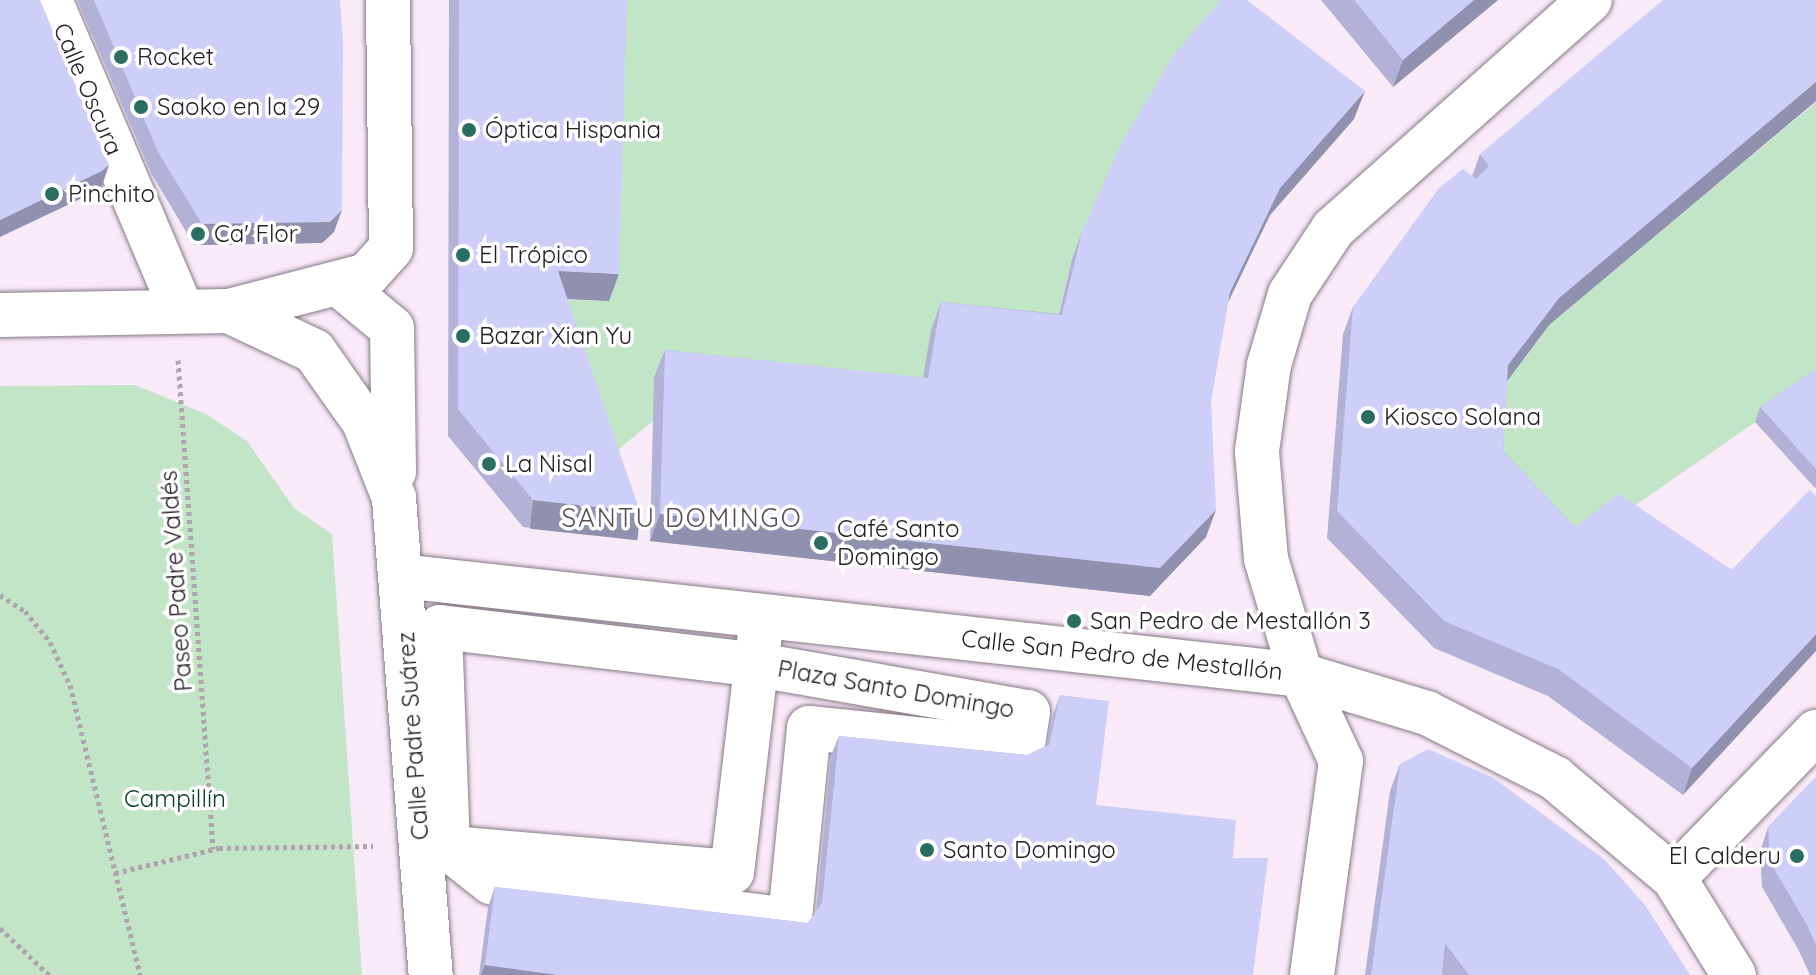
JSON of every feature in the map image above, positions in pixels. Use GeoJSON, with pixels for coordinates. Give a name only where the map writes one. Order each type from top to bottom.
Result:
{"type":"FeatureCollection","features":[{"type":"Feature","properties":{"kind":"street","name":"Calle Oscura"},"geometry":{"type":"LineString","coordinates":[[50,0],[179,311]]}},
{"type":"Feature","properties":{"kind":"street"},"geometry":{"type":"LineString","coordinates":[[0,315],[229,311],[340,285],[367,275],[391,248],[388,0]]}},
{"type":"Feature","properties":{"kind":"street"},"geometry":{"type":"LineString","coordinates":[[1312,975],[1341,761],[1301,675],[1266,559],[1257,451],[1269,365],[1290,294],[1333,229],[1590,0]]}},
{"type":"Feature","properties":{"kind":"street","name":"Calle Padre Suárez"},"geometry":{"type":"LineString","coordinates":[[340,285],[392,328],[394,498],[435,847],[431,975]]}},
{"type":"Feature","properties":{"kind":"street","name":"Calle Padre Suárez"},"geometry":{"type":"LineString","coordinates":[[229,311],[314,351],[364,422],[394,498]]}},
{"type":"Feature","properties":{"kind":"street","name":"Calle San Pedro de Mestallón"},"geometry":{"type":"LineString","coordinates":[[401,576],[1301,675],[1427,713],[1555,778],[1674,878],[1734,975]]}},
{"type":"Feature","properties":{"kind":"street"},"geometry":{"type":"LineString","coordinates":[[435,847],[732,872],[758,665],[761,615]]}},
{"type":"Feature","properties":{"kind":"street","name":"Plaza Santo Domingo"},"geometry":{"type":"LineString","coordinates":[[440,627],[758,665],[1028,712],[1022,750],[809,728],[790,920],[491,882],[435,847],[440,627]]}},
{"type":"Feature","properties":{"kind":"street"},"geometry":{"type":"LineString","coordinates":[[1674,878],[1816,732]]}},
{"type":"Feature","properties":{"kind":"path","name":"Paseo Padre Valdés"},"geometry":{"type":"LineString","coordinates":[[179,311],[213,849]]}},
{"type":"Feature","properties":{"kind":"path"},"geometry":{"type":"LineString","coordinates":[[0,595],[50,642],[70,685],[140,975]]}},
{"type":"Feature","properties":{"kind":"path"},"geometry":{"type":"LineString","coordinates":[[115,873],[213,849],[435,847]]}},
{"type":"Feature","properties":{"kind":"path"},"geometry":{"type":"LineString","coordinates":[[0,928],[49,975]]}},
{"type":"Feature","properties":{"kind":"green space"},"geometry":{"type":"Polygon","coordinates":[[[620,0],[1241,0],[1109,175],[1072,259],[1052,342],[918,406],[653,421],[602,463],[551,299],[609,301],[620,0]]]}},
{"type":"Feature","properties":{"kind":"green space"},"geometry":{"type":"Polygon","coordinates":[[[1816,102],[1816,380],[1565,554],[1493,478],[1499,392],[1549,325],[1816,102]]]}},
{"type":"Feature","properties":{"kind":"green space","name":"Campillín"},"geometry":{"type":"Polygon","coordinates":[[[135,385],[206,414],[247,441],[294,508],[332,534],[362,975],[0,975],[0,386],[135,385]]]}},
{"type":"Feature","properties":{"kind":"building"},"geometry":{"type":"Polygon","coordinates":[[[0,0],[40,0],[109,165],[0,220],[0,0]]]}},
{"type":"Feature","properties":{"kind":"building"},"geometry":{"type":"Polygon","coordinates":[[[94,0],[340,0],[343,42],[342,210],[330,222],[202,224],[158,152],[94,0]]]}},
{"type":"Feature","properties":{"kind":"building"},"geometry":{"type":"Polygon","coordinates":[[[459,0],[627,0],[619,274],[558,271],[640,512],[533,500],[458,409],[459,0]]]}},
{"type":"Feature","properties":{"kind":"building"},"geometry":{"type":"Polygon","coordinates":[[[1221,0],[1247,0],[1365,91],[1280,188],[1230,292],[1211,400],[1216,510],[1160,568],[660,514],[665,350],[928,378],[941,302],[1062,315],[1082,232],[1119,148],[1173,56],[1221,0]]]}},
{"type":"Feature","properties":{"kind":"building"},"geometry":{"type":"Polygon","coordinates":[[[1354,0],[1474,0],[1403,60],[1354,0]]]}},
{"type":"Feature","properties":{"kind":"building"},"geometry":{"type":"Polygon","coordinates":[[[1663,0],[1816,0],[1816,82],[1559,298],[1508,365],[1503,451],[1575,527],[1619,494],[1732,570],[1810,490],[1816,496],[1816,634],[1692,768],[1558,669],[1444,621],[1337,511],[1353,307],[1439,188],[1463,169],[1476,179],[1489,166],[1480,154],[1663,0]]]}},
{"type":"Feature","properties":{"kind":"building"},"geometry":{"type":"Polygon","coordinates":[[[1816,369],[1816,469],[1760,407],[1816,369]]]}},
{"type":"Feature","properties":{"kind":"building"},"geometry":{"type":"Polygon","coordinates":[[[1060,695],[1109,701],[1096,805],[1236,820],[1233,858],[1268,858],[1253,975],[558,975],[485,965],[495,887],[808,923],[822,903],[839,736],[1027,755],[1049,745],[1060,695]]]}},
{"type":"Feature","properties":{"kind":"building"},"geometry":{"type":"Polygon","coordinates":[[[1428,749],[1492,777],[1605,860],[1645,905],[1690,975],[1469,975],[1445,943],[1442,975],[1371,975],[1400,764],[1428,749]]]}},
{"type":"Feature","properties":{"kind":"building"},"geometry":{"type":"Polygon","coordinates":[[[1816,777],[1816,945],[1770,862],[1768,827],[1816,777]]]}},
{"type":"Feature","properties":{"kind":"place","name":"Rocket"},"geometry":{"type":"Point","coordinates":[121,57]}},
{"type":"Feature","properties":{"kind":"place","name":"Saoko en la 29"},"geometry":{"type":"Point","coordinates":[141,107]}},
{"type":"Feature","properties":{"kind":"place","name":"Óptica Hispania"},"geometry":{"type":"Point","coordinates":[469,130]}},
{"type":"Feature","properties":{"kind":"place","name":"Pinchito"},"geometry":{"type":"Point","coordinates":[52,194]}},
{"type":"Feature","properties":{"kind":"place","name":"Ca' Flor"},"geometry":{"type":"Point","coordinates":[198,234]}},
{"type":"Feature","properties":{"kind":"place","name":"El Trópico"},"geometry":{"type":"Point","coordinates":[463,255]}},
{"type":"Feature","properties":{"kind":"place","name":"Bazar Xian Yu"},"geometry":{"type":"Point","coordinates":[463,336]}},
{"type":"Feature","properties":{"kind":"place","name":"Kiosco Solana"},"geometry":{"type":"Point","coordinates":[1368,417]}},
{"type":"Feature","properties":{"kind":"place","name":"La Nisal"},"geometry":{"type":"Point","coordinates":[489,464]}},
{"type":"Feature","properties":{"kind":"place","name":"Café Santo Domingo"},"geometry":{"type":"Point","coordinates":[821,543]}},
{"type":"Feature","properties":{"kind":"place","name":"San Pedro de Mestallón 3"},"geometry":{"type":"Point","coordinates":[1074,621]}},
{"type":"Feature","properties":{"kind":"place","name":"Santo Domingo"},"geometry":{"type":"Point","coordinates":[927,850]}},
{"type":"Feature","properties":{"kind":"place","name":"El Calderu"},"geometry":{"type":"Point","coordinates":[1797,856]}},
{"type":"Feature","properties":{"kind":"district","name":"SANTU DOMINGO"},"geometry":{"type":"Point","coordinates":[682,518]}}]}
